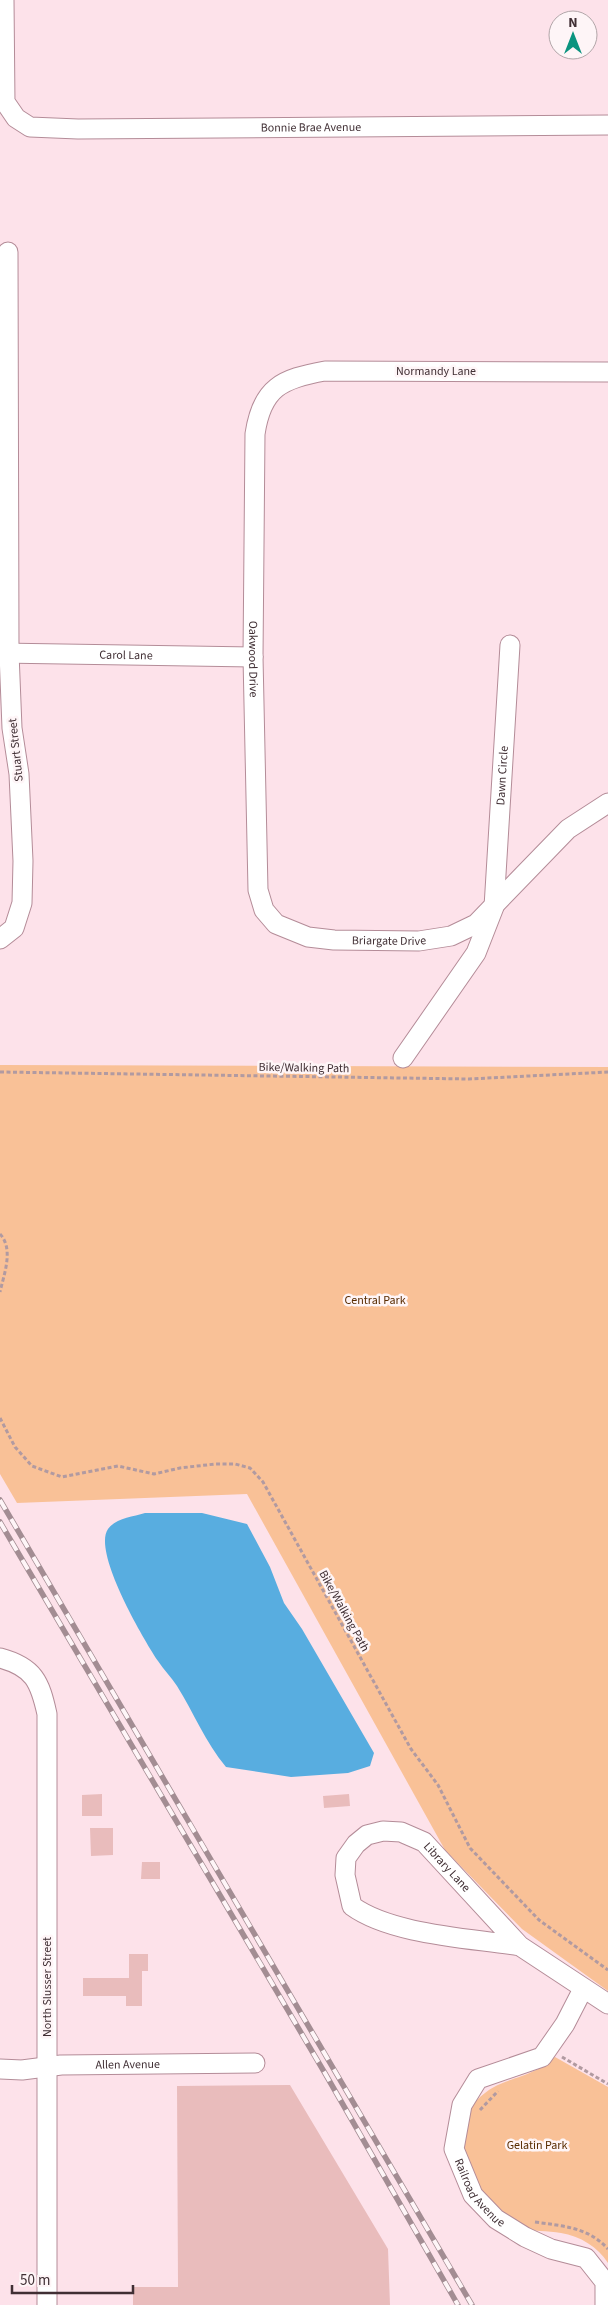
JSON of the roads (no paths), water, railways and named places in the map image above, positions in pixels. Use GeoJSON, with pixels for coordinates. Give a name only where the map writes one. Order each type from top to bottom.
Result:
{"type":"FeatureCollection","features":[{"type":"Feature","properties":{"kind":"street","name":"Bonnie Brae Avenue"},"geometry":{"type":"LineString","coordinates":[[4,0],[5,102],[16,118],[30,127],[78,129],[608,125]]}},
{"type":"Feature","properties":{"kind":"street","name":"Stuart Street"},"geometry":{"type":"LineString","coordinates":[[0,939],[14,928],[22,903],[23,861],[19,774],[4,653],[8,252]]}},
{"type":"Feature","properties":{"kind":"street","name":"Normandy Lane"},"geometry":{"type":"LineString","coordinates":[[271,393],[292,377],[325,371],[608,372]]}},
{"type":"Feature","properties":{"kind":"street","name":"Oakwood Drive"},"geometry":{"type":"LineString","coordinates":[[271,393],[263,404],[255,434],[252,656],[258,890],[264,910],[276,924]]}},
{"type":"Feature","properties":{"kind":"street","name":"Dawn Circle"},"geometry":{"type":"LineString","coordinates":[[494,907],[510,645]]}},
{"type":"Feature","properties":{"kind":"street","name":"Carol Lane"},"geometry":{"type":"LineString","coordinates":[[4,653],[252,656]]}},
{"type":"Feature","properties":{"kind":"street","name":"Briargate Drive"},"geometry":{"type":"LineString","coordinates":[[276,924],[308,937],[334,940],[419,941],[451,936],[476,924],[568,829],[608,803]]}},
{"type":"Feature","properties":{"kind":"street","name":"Briargate Drive"},"geometry":{"type":"LineString","coordinates":[[403,1058],[476,953],[494,907]]}},
{"type":"Feature","properties":{"kind":"street","name":"North Slusser Street"},"geometry":{"type":"LineString","coordinates":[[0,1658],[14,1662],[31,1673],[41,1687],[47,1714],[46,2305]]}},
{"type":"Feature","properties":{"kind":"street","name":"Library Lane"},"geometry":{"type":"LineString","coordinates":[[520,1946],[390,1926],[368,1917],[352,1906],[347,1891],[345,1875],[346,1858],[356,1844],[367,1835],[383,1830],[401,1832],[424,1842],[520,1946],[608,2004]]}},
{"type":"Feature","properties":{"kind":"street","name":"Railroad Avenue"},"geometry":{"type":"LineString","coordinates":[[583,1989],[565,2024],[542,2057],[478,2079],[462,2105],[454,2149],[473,2195],[496,2219],[525,2238],[551,2249],[586,2258],[605,2282],[605,2305]]}},
{"type":"Feature","properties":{"kind":"street","name":"Allen Avenue"},"geometry":{"type":"LineString","coordinates":[[0,2070],[47,2067],[255,2064]]}},
{"type":"Feature","properties":{"kind":"water"},"geometry":{"type":"Polygon","coordinates":[[[145,1513],[202,1513],[247,1524],[270,1567],[284,1603],[302,1629],[374,1753],[370,1766],[348,1773],[291,1777],[226,1767],[206,1738],[177,1686],[158,1661],[142,1635],[113,1575],[107,1556],[105,1540],[108,1529],[115,1522],[145,1513]]]}},
{"type":"Feature","properties":{"kind":"railway"},"geometry":{"type":"LineString","coordinates":[[0,1500],[472,2305]]}},
{"type":"Feature","properties":{"kind":"railway"},"geometry":{"type":"LineString","coordinates":[[0,1522],[326,2075],[458,2305]]}},
{"type":"Feature","properties":{"kind":"park label","name":"Central Park"},"geometry":{"type":"Point","coordinates":[375,1300]}},
{"type":"Feature","properties":{"kind":"park label","name":"Gelatin Park"},"geometry":{"type":"Point","coordinates":[537,2145]}}]}
